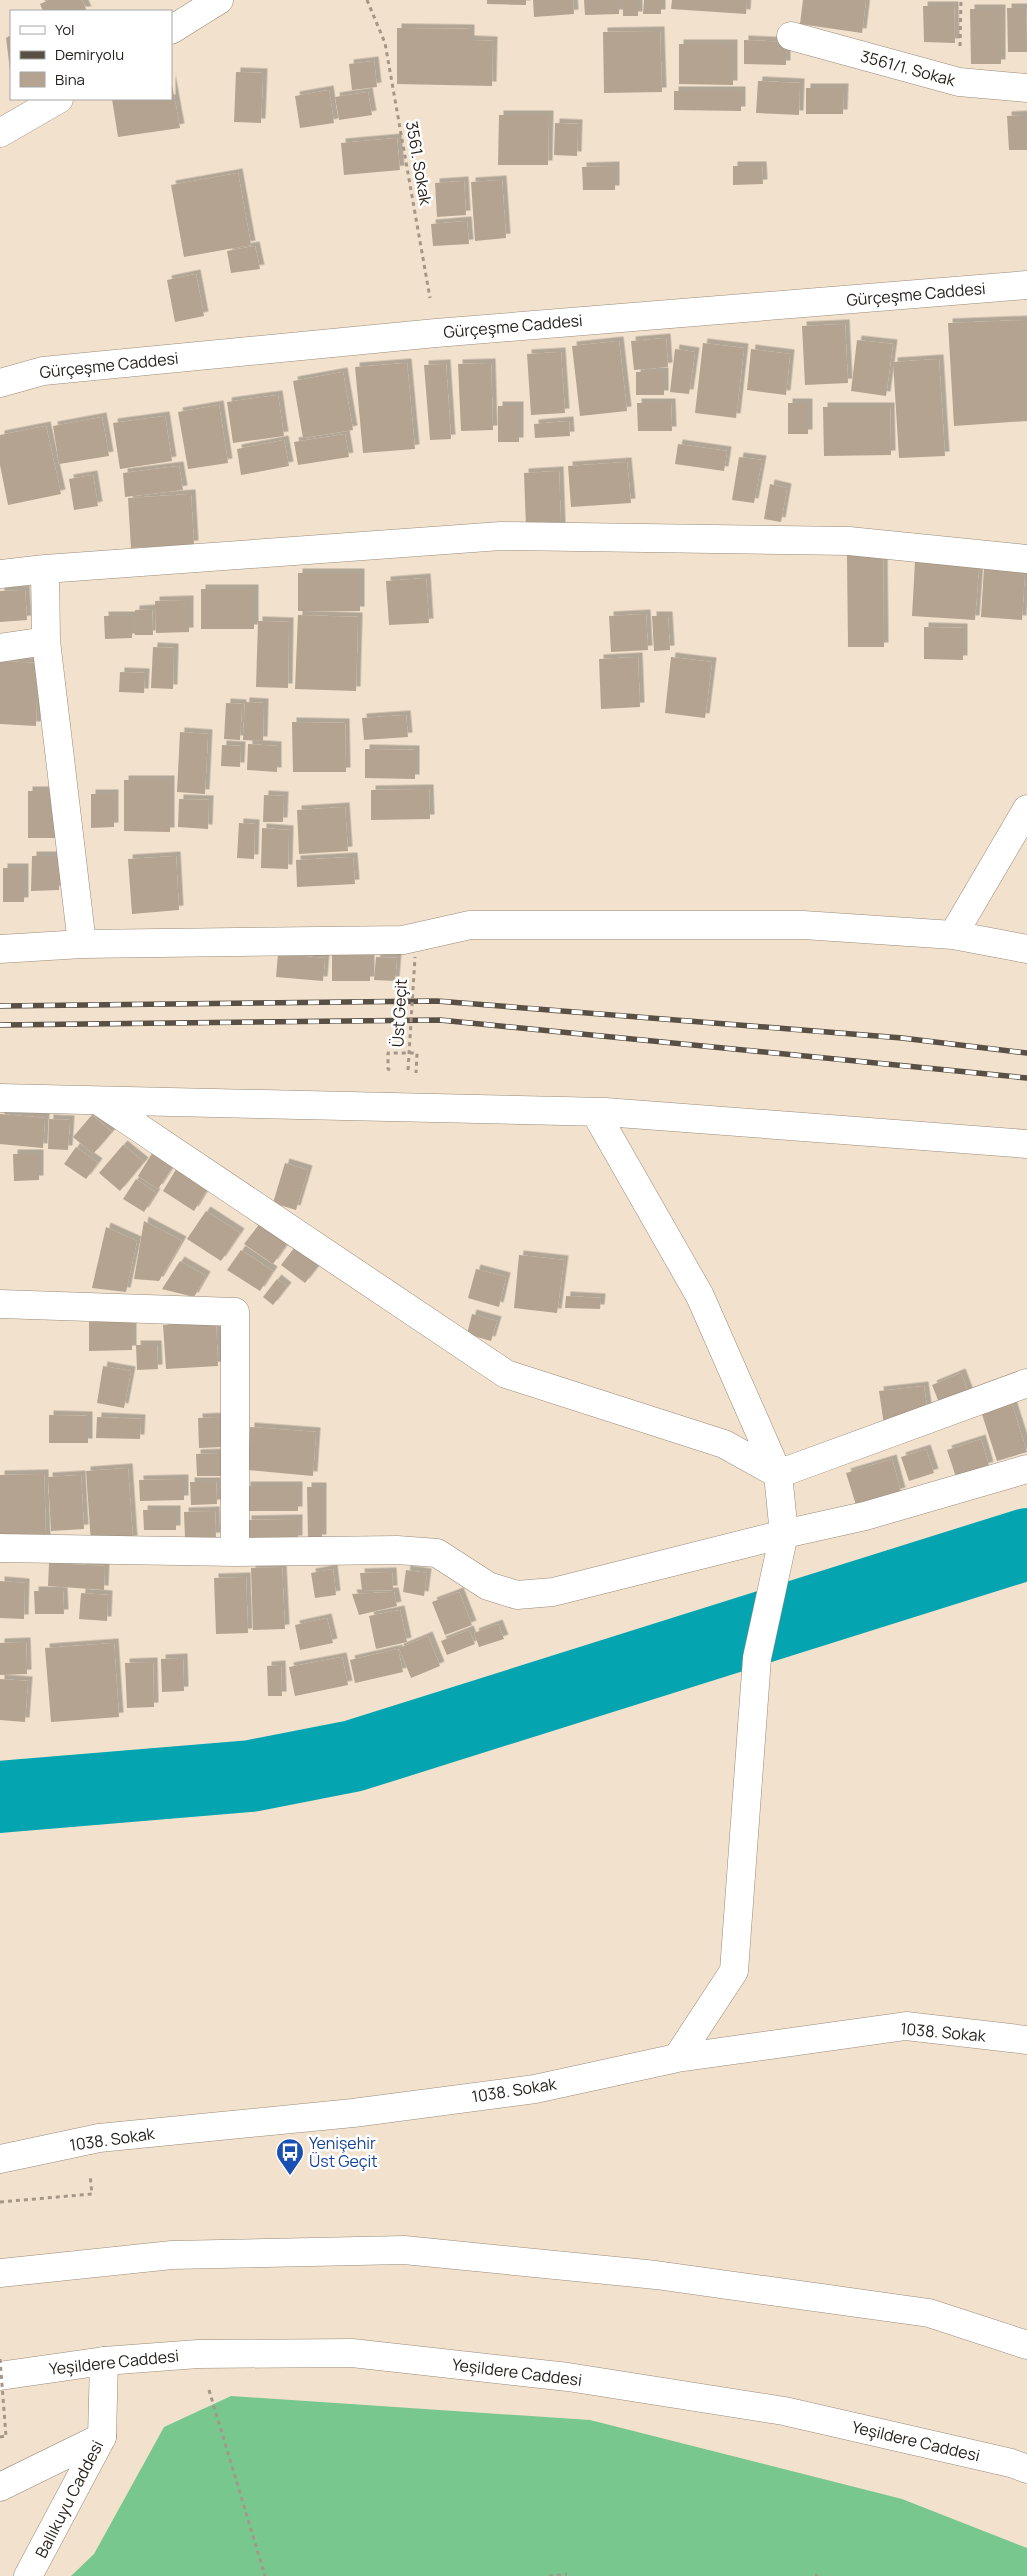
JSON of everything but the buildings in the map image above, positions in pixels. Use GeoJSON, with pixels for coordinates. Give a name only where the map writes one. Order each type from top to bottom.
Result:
{"type":"FeatureCollection","features":[{"type":"Feature","properties":{"kind":"main road"},"geometry":{"type":"LineString","coordinates":[[172,29],[219,0]]}},
{"type":"Feature","properties":{"kind":"main road","name":"3561/1. Sokak"},"geometry":{"type":"LineString","coordinates":[[791,36],[959,82],[1027,88]]}},
{"type":"Feature","properties":{"kind":"main road"},"geometry":{"type":"LineString","coordinates":[[0,132],[57,100]]}},
{"type":"Feature","properties":{"kind":"main road","name":"Gürçeşme Caddesi"},"geometry":{"type":"LineString","coordinates":[[0,383],[43,371],[436,333],[1027,285]]}},
{"type":"Feature","properties":{"kind":"main road"},"geometry":{"type":"LineString","coordinates":[[0,574],[45,568],[501,536],[849,541],[1027,559]]}},
{"type":"Feature","properties":{"kind":"main road"},"geometry":{"type":"LineString","coordinates":[[45,568],[46,641],[82,944]]}},
{"type":"Feature","properties":{"kind":"main road"},"geometry":{"type":"LineString","coordinates":[[0,648],[46,641]]}},
{"type":"Feature","properties":{"kind":"main road"},"geometry":{"type":"LineString","coordinates":[[953,935],[1027,809]]}},
{"type":"Feature","properties":{"kind":"main road"},"geometry":{"type":"LineString","coordinates":[[0,949],[82,944],[404,940],[470,925],[804,925],[953,935],[1027,949]]}},
{"type":"Feature","properties":{"kind":"main road"},"geometry":{"type":"LineString","coordinates":[[0,1098],[594,1112],[1027,1144]]}},
{"type":"Feature","properties":{"kind":"main road"},"geometry":{"type":"LineString","coordinates":[[100,1101],[506,1374],[724,1444],[778,1474],[1027,1383]]}},
{"type":"Feature","properties":{"kind":"main road"},"geometry":{"type":"LineString","coordinates":[[594,1112],[700,1296],[778,1474],[781,1545],[757,1658],[734,1971],[677,2058]]}},
{"type":"Feature","properties":{"kind":"main road"},"geometry":{"type":"LineString","coordinates":[[0,1304],[235,1312],[235,1552]]}},
{"type":"Feature","properties":{"kind":"main road"},"geometry":{"type":"LineString","coordinates":[[0,1548],[235,1552],[397,1550],[437,1553],[488,1586],[517,1595],[553,1592],[781,1545],[865,1516],[1027,1469]]}},
{"type":"Feature","properties":{"kind":"main road","name":"1038. Sokak"},"geometry":{"type":"LineString","coordinates":[[0,2159],[99,2138],[353,2113],[535,2089],[677,2058],[906,2026],[1027,2040]]}},
{"type":"Feature","properties":{"kind":"main road"},"geometry":{"type":"LineString","coordinates":[[0,2273],[172,2255],[404,2250],[656,2275],[929,2313],[1027,2345]]}},
{"type":"Feature","properties":{"kind":"main road","name":"Yeşildere Caddesi"},"geometry":{"type":"LineString","coordinates":[[0,2376],[104,2360],[198,2354],[352,2353],[568,2377],[784,2411],[1011,2463],[1027,2469]]}},
{"type":"Feature","properties":{"kind":"main road","name":"Ballıkuyu Caddesi"},"geometry":{"type":"LineString","coordinates":[[28,2576],[102,2436],[104,2360]]}},
{"type":"Feature","properties":{"kind":"main road"},"geometry":{"type":"LineString","coordinates":[[0,2487],[102,2436]]}},
{"type":"Feature","properties":{"kind":"path","name":"3561. Sokak"},"geometry":{"type":"LineString","coordinates":[[367,0],[385,42],[436,333]]}},
{"type":"Feature","properties":{"kind":"path"},"geometry":{"type":"LineString","coordinates":[[959,82],[961,0]]}},
{"type":"Feature","properties":{"kind":"path","name":"Üst Geçit"},"geometry":{"type":"LineString","coordinates":[[402,1070],[408,1070],[415,957]]}},
{"type":"Feature","properties":{"kind":"path"},"geometry":{"type":"LineString","coordinates":[[395,1070],[388,1070],[388,1053],[417,1053]]}},
{"type":"Feature","properties":{"kind":"path"},"geometry":{"type":"LineString","coordinates":[[0,2202],[92,2194]]}},
{"type":"Feature","properties":{"kind":"path"},"geometry":{"type":"LineString","coordinates":[[198,2354],[266,2576]]}},
{"type":"Feature","properties":{"kind":"path"},"geometry":{"type":"LineString","coordinates":[[0,2359],[6,2436],[0,2436]]}},
{"type":"Feature","properties":{"kind":"path"},"geometry":{"type":"LineString","coordinates":[[549,2576],[567,2574]]}},
{"type":"Feature","properties":{"kind":"green space"},"geometry":{"type":"Polygon","coordinates":[[[231,2396],[590,2420],[902,2499],[1027,2548],[1027,2576],[71,2576],[94,2554],[164,2427],[231,2396]]]}},
{"type":"Feature","properties":{"kind":"waterway"},"geometry":{"type":"LineString","coordinates":[[0,1797],[251,1776],[353,1756],[1027,1544]]}},
{"type":"Feature","properties":{"kind":"railway"},"geometry":{"type":"LineString","coordinates":[[0,1006],[437,1001],[902,1038],[1027,1053]]}},
{"type":"Feature","properties":{"kind":"railway"},"geometry":{"type":"LineString","coordinates":[[0,1025],[440,1020],[1027,1078]]}},
{"type":"Feature","properties":{"kind":"place","name":"Yenişehir Üst Geçit"},"geometry":{"type":"Point","coordinates":[290,2176]}}]}
